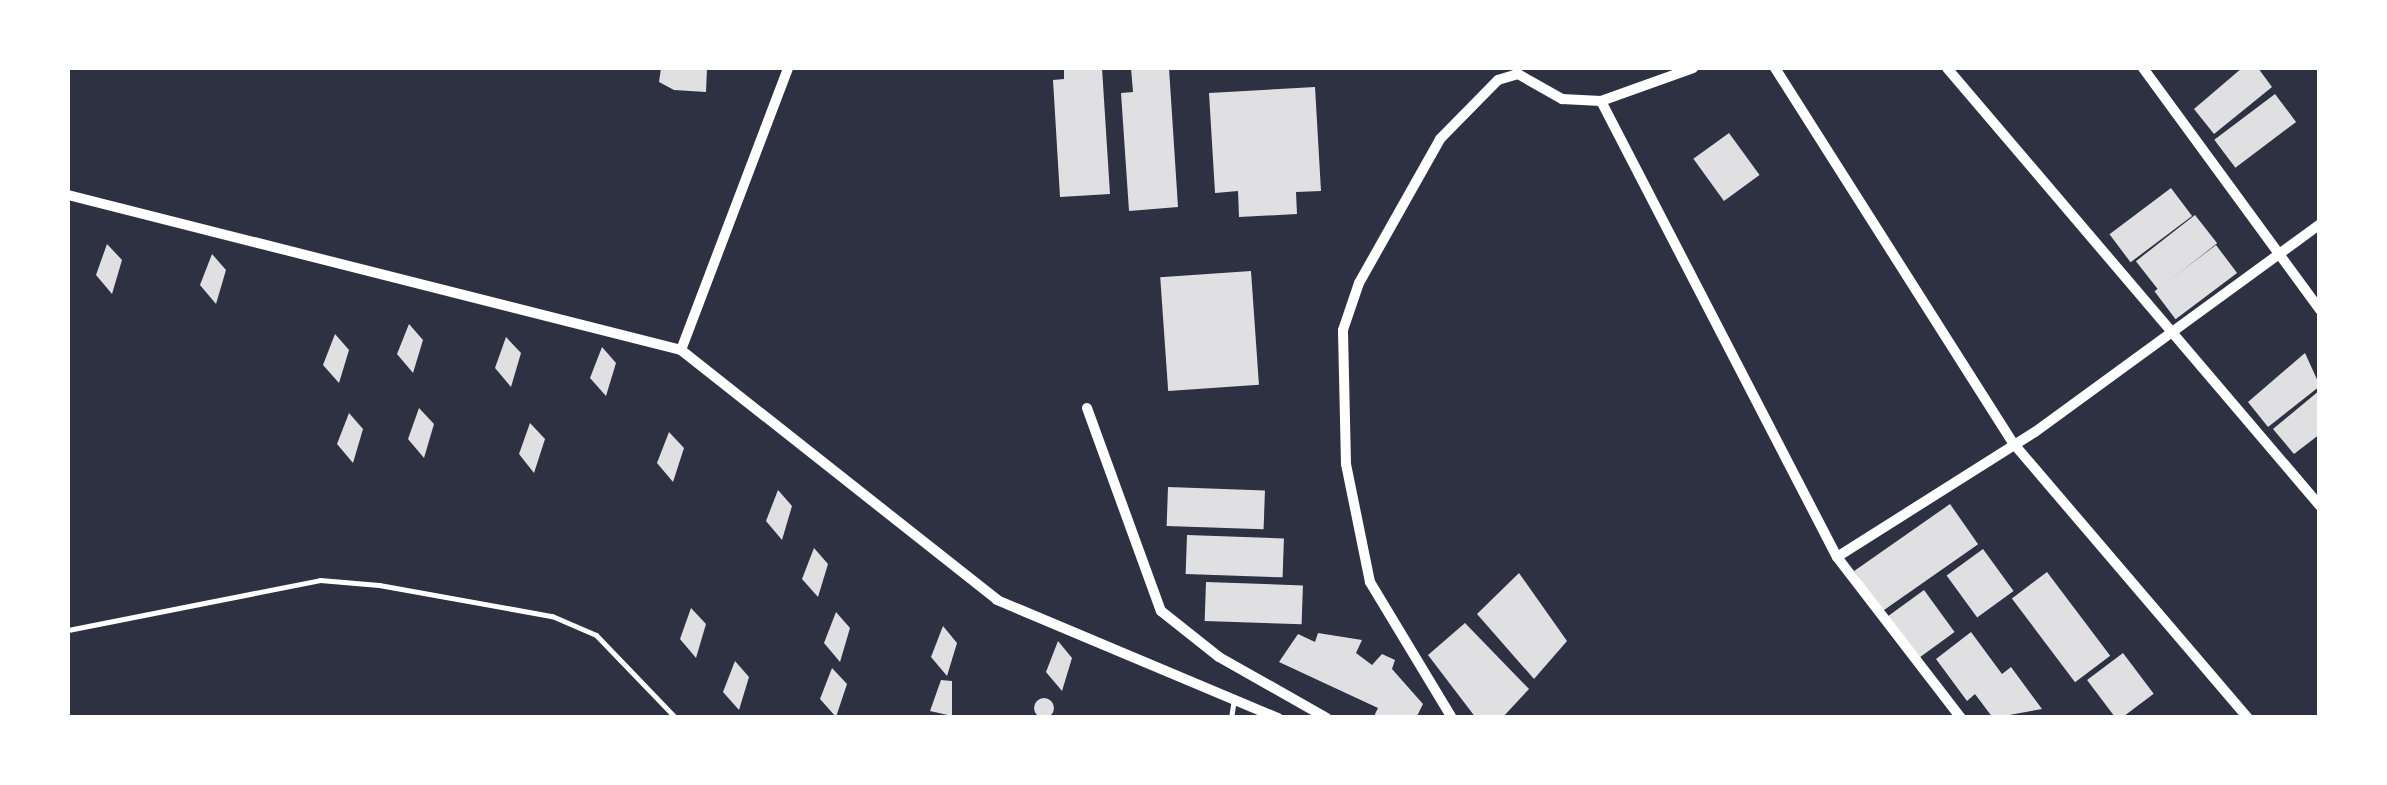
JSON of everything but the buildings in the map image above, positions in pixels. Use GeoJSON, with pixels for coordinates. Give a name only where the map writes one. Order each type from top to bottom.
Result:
{"type":"FeatureCollection","features":[{"type":"Feature","properties":{"kind":"street"},"geometry":{"type":"LineString","coordinates":[[681,350],[788,68]]}},
{"type":"Feature","properties":{"kind":"street"},"geometry":{"type":"LineString","coordinates":[[1452,718],[1370,582],[1346,464],[1343,330],[1440,139],[1498,80],[1518,74],[1562,100],[1601,101],[1693,68]]}},
{"type":"Feature","properties":{"kind":"street"},"geometry":{"type":"LineString","coordinates":[[1775,68],[2013,443],[2248,718]]}},
{"type":"Feature","properties":{"kind":"street"},"geometry":{"type":"LineString","coordinates":[[1947,68],[2320,506]]}},
{"type":"Feature","properties":{"kind":"street"},"geometry":{"type":"LineString","coordinates":[[2144,68],[2320,310]]}},
{"type":"Feature","properties":{"kind":"street"},"geometry":{"type":"LineString","coordinates":[[1601,101],[1837,556],[1961,718]]}},
{"type":"Feature","properties":{"kind":"street"},"geometry":{"type":"LineString","coordinates":[[68,195],[681,350],[997,600],[1235,695],[1278,718]]}},
{"type":"Feature","properties":{"kind":"street"},"geometry":{"type":"LineString","coordinates":[[1837,556],[2013,443],[2320,224]]}},
{"type":"Feature","properties":{"kind":"street"},"geometry":{"type":"LineString","coordinates":[[1088,408],[1161,611],[1219,657],[1327,718]]}},
{"type":"Feature","properties":{"kind":"lane"},"geometry":{"type":"LineString","coordinates":[[68,630],[264,588],[320,580],[378,586],[552,616],[596,634],[676,718]]}},
{"type":"Feature","properties":{"kind":"lane"},"geometry":{"type":"LineString","coordinates":[[1231,718],[1235,695]]}}]}
